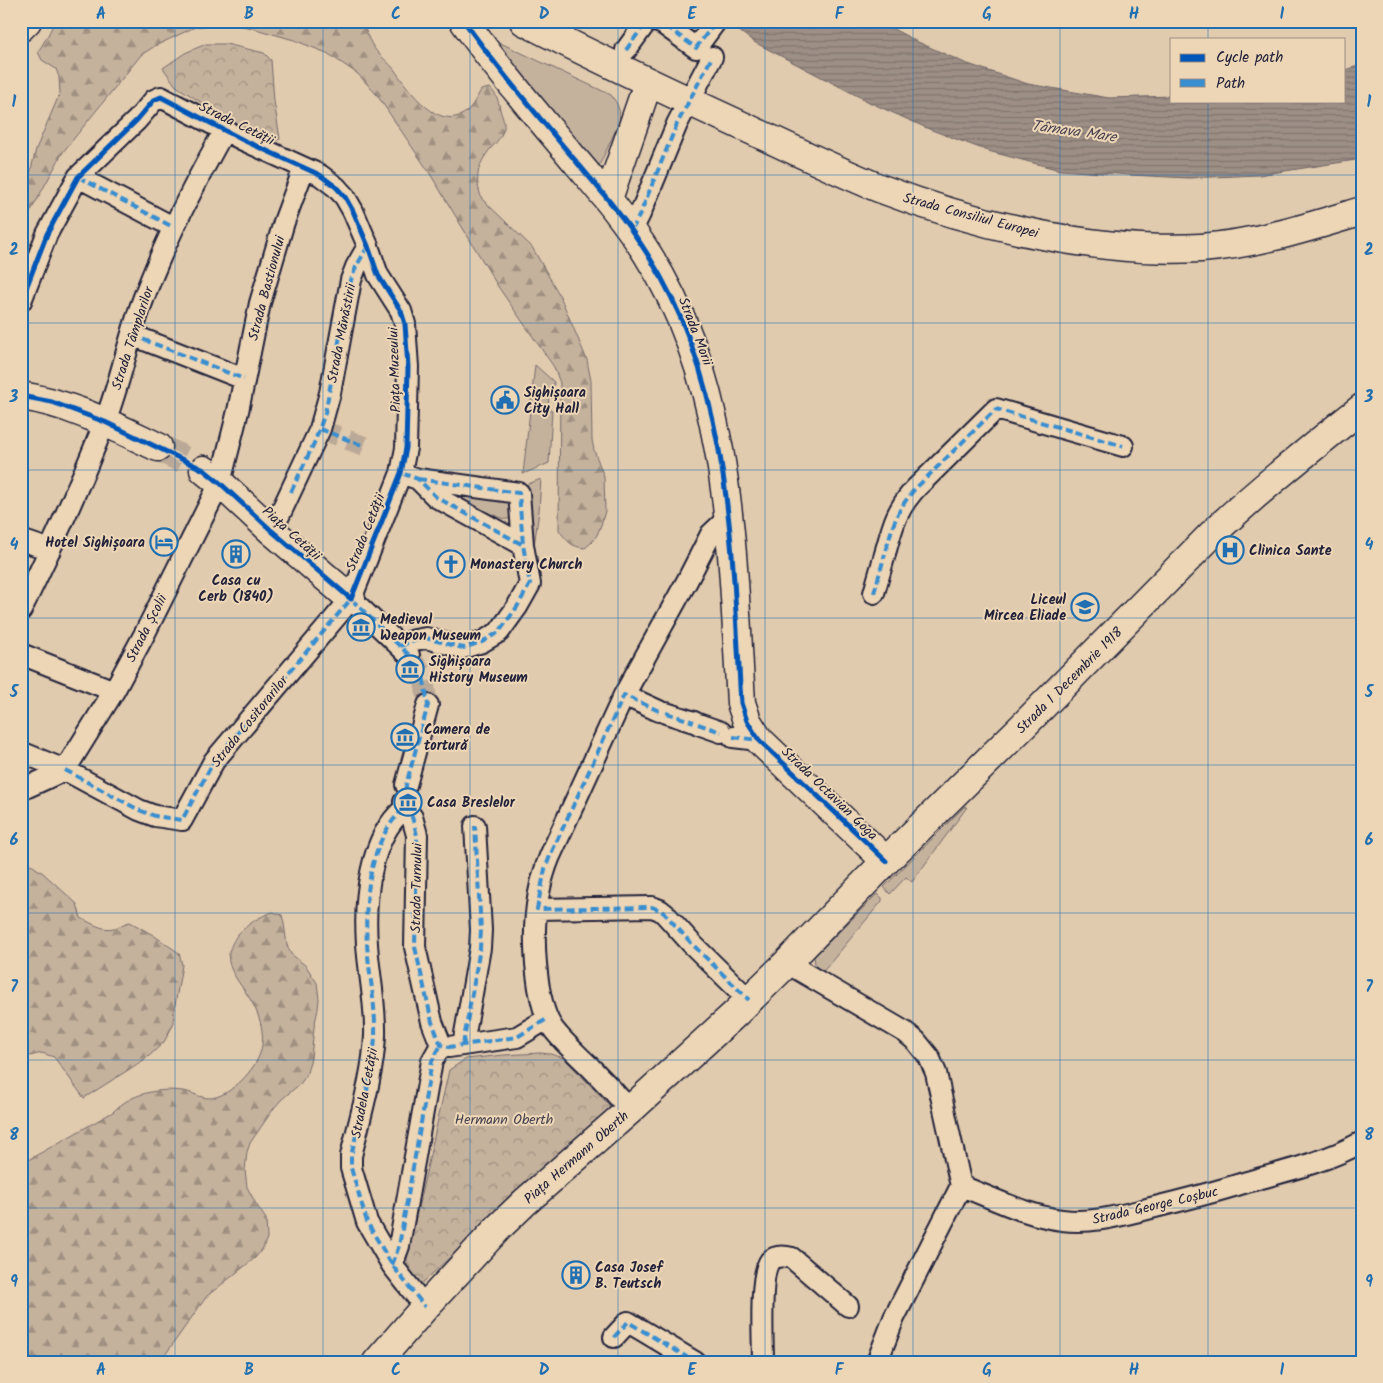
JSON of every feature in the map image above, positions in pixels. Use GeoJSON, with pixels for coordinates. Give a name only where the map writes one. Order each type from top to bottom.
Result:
{"type":"FeatureCollection","features":[{"type":"Feature","properties":{"kind":"main road"},"geometry":{"type":"LineString","coordinates":[[21,27],[27,21]]}},
{"type":"Feature","properties":{"kind":"main road","name":"Strada Morii"},"geometry":{"type":"LineString","coordinates":[[464,21],[509,80],[632,230],[648,254],[678,309],[708,398],[715,429],[729,517],[742,703],[747,721],[738,736]]}},
{"type":"Feature","properties":{"kind":"main road","name":"Strada Consiliul Europei"},"geometry":{"type":"LineString","coordinates":[[524,21],[648,83],[845,174],[948,212],[993,224],[1108,245],[1176,249],[1203,248],[1260,240],[1362,211]]}},
{"type":"Feature","properties":{"kind":"main road"},"geometry":{"type":"LineString","coordinates":[[608,199],[648,83]]}},
{"type":"Feature","properties":{"kind":"main road"},"geometry":{"type":"LineString","coordinates":[[1329,221],[1362,233]]}},
{"type":"Feature","properties":{"kind":"main road"},"geometry":{"type":"LineString","coordinates":[[21,396],[52,402],[105,422],[158,448]]}},
{"type":"Feature","properties":{"kind":"main road","name":"Strada 1 Decembrie 1918"},"geometry":{"type":"LineString","coordinates":[[786,963],[1232,515],[1291,464],[1362,408]]}},
{"type":"Feature","properties":{"kind":"main road","name":"Piața Cetății"},"geometry":{"type":"LineString","coordinates":[[212,476],[351,599]]}},
{"type":"Feature","properties":{"kind":"main road","name":"Strada Octavian Goga"},"geometry":{"type":"LineString","coordinates":[[738,736],[886,861]]}},
{"type":"Feature","properties":{"kind":"main road","name":"Piața Hermann Oberth"},"geometry":{"type":"LineString","coordinates":[[377,1362],[499,1227],[623,1101],[749,1000],[786,963]]}},
{"type":"Feature","properties":{"kind":"street"},"geometry":{"type":"LineString","coordinates":[[626,50],[646,21]]}},
{"type":"Feature","properties":{"kind":"street"},"geometry":{"type":"LineString","coordinates":[[655,21],[663,24],[704,53]]}},
{"type":"Feature","properties":{"kind":"street"},"geometry":{"type":"LineString","coordinates":[[632,230],[677,124],[689,102],[716,21]]}},
{"type":"Feature","properties":{"kind":"street","name":"Strada Cetății"},"geometry":{"type":"LineString","coordinates":[[78,177],[137,120],[154,100],[160,97],[224,131],[304,168]]}},
{"type":"Feature","properties":{"kind":"street","name":"Strada Tâmplarilor"},"geometry":{"type":"LineString","coordinates":[[21,610],[50,550],[105,422],[140,308],[173,226],[224,131]]}},
{"type":"Feature","properties":{"kind":"street"},"geometry":{"type":"LineString","coordinates":[[304,168],[331,183],[345,197],[354,211],[368,246]]}},
{"type":"Feature","properties":{"kind":"street","name":"Strada Bastionului"},"geometry":{"type":"LineString","coordinates":[[212,476],[238,412],[256,319],[290,202],[304,168]]}},
{"type":"Feature","properties":{"kind":"street"},"geometry":{"type":"LineString","coordinates":[[21,301],[47,234],[78,177],[173,226]]}},
{"type":"Feature","properties":{"kind":"street","name":"Piața Muzeului"},"geometry":{"type":"LineString","coordinates":[[368,246],[378,275],[401,311],[405,324],[408,367],[406,448],[409,476]]}},
{"type":"Feature","properties":{"kind":"street","name":"Strada Mănăstirii"},"geometry":{"type":"LineString","coordinates":[[291,492],[320,429],[330,393],[351,280],[368,246]]}},
{"type":"Feature","properties":{"kind":"street"},"geometry":{"type":"LineString","coordinates":[[132,335],[244,379]]}},
{"type":"Feature","properties":{"kind":"street"},"geometry":{"type":"LineString","coordinates":[[874,593],[896,516],[904,501],[996,408],[1123,446]]}},
{"type":"Feature","properties":{"kind":"street","name":"Strada Școlii"},"geometry":{"type":"LineString","coordinates":[[65,770],[114,690],[148,627],[212,476]]}},
{"type":"Feature","properties":{"kind":"street"},"geometry":{"type":"LineString","coordinates":[[351,599],[405,651],[415,640],[426,638],[463,648],[482,642],[499,632],[517,607],[530,584],[523,545],[519,493],[409,476]]}},
{"type":"Feature","properties":{"kind":"street"},"geometry":{"type":"LineString","coordinates":[[409,476],[436,497],[523,545]]}},
{"type":"Feature","properties":{"kind":"street","name":"Strada Cetății"},"geometry":{"type":"LineString","coordinates":[[351,599],[409,476]]}},
{"type":"Feature","properties":{"kind":"street","name":"Piața Cetății"},"geometry":{"type":"LineString","coordinates":[[272,531],[291,492]]}},
{"type":"Feature","properties":{"kind":"street"},"geometry":{"type":"LineString","coordinates":[[392,1265],[399,1246],[432,1061],[441,1045],[449,1047],[517,1038],[547,1019],[541,1001],[537,977],[535,935],[536,909],[547,863],[624,695],[711,534],[729,517]]}},
{"type":"Feature","properties":{"kind":"street"},"geometry":{"type":"LineString","coordinates":[[21,540],[50,550]]}},
{"type":"Feature","properties":{"kind":"street","name":"Strada Cositorarilor"},"geometry":{"type":"LineString","coordinates":[[65,770],[139,810],[155,816],[182,820],[214,761],[351,599]]}},
{"type":"Feature","properties":{"kind":"street"},"geometry":{"type":"LineString","coordinates":[[21,654],[114,690]]}},
{"type":"Feature","properties":{"kind":"street"},"geometry":{"type":"LineString","coordinates":[[624,695],[663,712],[738,736]]}},
{"type":"Feature","properties":{"kind":"street"},"geometry":{"type":"LineString","coordinates":[[404,799],[428,705]]}},
{"type":"Feature","properties":{"kind":"street"},"geometry":{"type":"LineString","coordinates":[[21,752],[65,770]]}},
{"type":"Feature","properties":{"kind":"street"},"geometry":{"type":"LineString","coordinates":[[21,790],[65,770]]}},
{"type":"Feature","properties":{"kind":"street","name":"Strada Turnului"},"geometry":{"type":"LineString","coordinates":[[404,799],[417,835],[415,947],[432,1022],[441,1045]]}},
{"type":"Feature","properties":{"kind":"street","name":"Stradela Cetății"},"geometry":{"type":"LineString","coordinates":[[404,799],[386,830],[372,864],[366,924],[375,1037],[370,1076],[351,1156],[351,1168],[367,1222],[392,1265],[425,1307]]}},
{"type":"Feature","properties":{"kind":"street"},"geometry":{"type":"LineString","coordinates":[[463,1045],[480,948],[481,930],[475,826]]}},
{"type":"Feature","properties":{"kind":"street"},"geometry":{"type":"LineString","coordinates":[[536,909],[652,907],[660,910],[749,1000]]}},
{"type":"Feature","properties":{"kind":"street"},"geometry":{"type":"LineString","coordinates":[[786,963],[905,1032],[916,1041],[929,1057],[936,1073],[961,1186],[894,1318],[880,1350],[877,1362]]}},
{"type":"Feature","properties":{"kind":"street","name":"Piața Hermann Oberth"},"geometry":{"type":"LineString","coordinates":[[547,1019],[554,1031],[623,1101]]}},
{"type":"Feature","properties":{"kind":"street","name":"Strada George Coșbuc"},"geometry":{"type":"LineString","coordinates":[[961,1186],[1048,1218],[1089,1222],[1200,1196],[1326,1159],[1362,1142]]}},
{"type":"Feature","properties":{"kind":"street"},"geometry":{"type":"LineString","coordinates":[[763,1362],[763,1283],[766,1267],[771,1260],[778,1256],[792,1258],[848,1306]]}},
{"type":"Feature","properties":{"kind":"street"},"geometry":{"type":"LineString","coordinates":[[614,1337],[628,1322],[695,1362]]}},
{"type":"Feature","properties":{"kind":"green space"},"geometry":{"type":"Polygon","coordinates":[[[55,21],[363,21],[369,40],[374,48],[424,106],[434,113],[445,117],[455,117],[468,110],[481,90],[490,88],[498,100],[504,128],[500,137],[486,154],[478,172],[478,185],[482,199],[532,247],[560,296],[587,360],[591,381],[592,440],[604,477],[605,511],[597,535],[592,542],[585,548],[573,545],[559,530],[560,383],[554,367],[499,288],[429,172],[377,95],[358,74],[327,53],[294,40],[237,25],[195,27],[155,46],[141,55],[63,152],[21,229],[21,192],[28,182],[36,149],[60,93],[59,77],[56,69],[42,60],[38,52],[55,21]]]}},
{"type":"Feature","properties":{"kind":"green space"},"geometry":{"type":"Polygon","coordinates":[[[477,32],[611,95],[620,115],[619,123],[598,168],[477,32]]]}},
{"type":"Feature","properties":{"kind":"green space"},"geometry":{"type":"Polygon","coordinates":[[[206,44],[226,44],[264,53],[271,60],[274,101],[280,139],[269,143],[176,86],[163,68],[185,53],[206,44]]]}},
{"type":"Feature","properties":{"kind":"green space"},"geometry":{"type":"Polygon","coordinates":[[[535,365],[554,382],[553,392],[549,392],[548,410],[552,410],[549,463],[523,474],[535,365]]]}},
{"type":"Feature","properties":{"kind":"green space"},"geometry":{"type":"Polygon","coordinates":[[[541,479],[539,511],[533,553],[523,486],[541,479]]]}},
{"type":"Feature","properties":{"kind":"green space"},"geometry":{"type":"Polygon","coordinates":[[[442,488],[509,495],[511,515],[509,519],[505,519],[469,506],[442,488]]]}},
{"type":"Feature","properties":{"kind":"green space"},"geometry":{"type":"Polygon","coordinates":[[[965,806],[967,807],[912,882],[906,877],[890,894],[884,887],[965,806]]]}},
{"type":"Feature","properties":{"kind":"green space"},"geometry":{"type":"Polygon","coordinates":[[[21,858],[43,873],[77,904],[81,918],[97,926],[110,929],[130,922],[179,953],[182,965],[173,1025],[164,1042],[147,1058],[84,1098],[54,1057],[42,1053],[21,1058],[21,858]]]}},
{"type":"Feature","properties":{"kind":"green space"},"geometry":{"type":"Polygon","coordinates":[[[878,894],[882,901],[821,974],[815,964],[814,957],[878,894]]]}},
{"type":"Feature","properties":{"kind":"green space"},"geometry":{"type":"Polygon","coordinates":[[[273,912],[282,915],[287,945],[291,954],[306,966],[317,983],[319,999],[311,1058],[306,1076],[274,1108],[250,1143],[247,1152],[245,1170],[247,1187],[266,1219],[267,1238],[263,1248],[255,1258],[207,1296],[160,1362],[21,1362],[21,1164],[113,1112],[136,1096],[155,1091],[174,1090],[202,1097],[216,1097],[224,1094],[245,1077],[259,1056],[262,1041],[261,1026],[254,1005],[230,967],[229,951],[234,940],[242,930],[259,918],[273,912]]]}},
{"type":"Feature","properties":{"kind":"green space","name":"Hermann Oberth"},"geometry":{"type":"Polygon","coordinates":[[[540,1053],[564,1058],[611,1107],[419,1286],[407,1268],[407,1257],[449,1070],[466,1059],[540,1053]]]}},
{"type":"Feature","properties":{"kind":"water","name":"Târnava Mare"},"geometry":{"type":"Polygon","coordinates":[[[726,21],[878,21],[918,42],[965,63],[1028,84],[1109,98],[1170,96],[1170,102],[1346,102],[1346,69],[1362,65],[1362,159],[1259,175],[1188,178],[1060,170],[988,151],[929,129],[871,103],[754,42],[726,21]]]}},
{"type":"Feature","properties":{"kind":"tunnel"},"geometry":{"type":"LineString","coordinates":[[320,429],[364,446]]}},
{"type":"Feature","properties":{"kind":"tunnel"},"geometry":{"type":"LineString","coordinates":[[158,447],[204,470]]}},
{"type":"Feature","properties":{"kind":"tunnel"},"geometry":{"type":"LineString","coordinates":[[410,656],[423,675],[428,705]]}},
{"type":"Feature","properties":{"kind":"marked path"},"geometry":{"type":"LineString","coordinates":[[626,50],[647,21]]}},
{"type":"Feature","properties":{"kind":"marked path"},"geometry":{"type":"LineString","coordinates":[[655,21],[663,24],[696,48],[716,21]]}},
{"type":"Feature","properties":{"kind":"marked path"},"geometry":{"type":"LineString","coordinates":[[632,230],[677,124],[712,57]]}},
{"type":"Feature","properties":{"kind":"marked path"},"geometry":{"type":"LineString","coordinates":[[78,177],[173,227]]}},
{"type":"Feature","properties":{"kind":"marked path"},"geometry":{"type":"LineString","coordinates":[[291,492],[315,441],[325,413],[351,280],[368,246]]}},
{"type":"Feature","properties":{"kind":"marked path"},"geometry":{"type":"LineString","coordinates":[[132,335],[244,379]]}},
{"type":"Feature","properties":{"kind":"marked path"},"geometry":{"type":"LineString","coordinates":[[886,550],[896,518],[914,490],[996,409],[1123,446]]}},
{"type":"Feature","properties":{"kind":"marked path"},"geometry":{"type":"LineString","coordinates":[[320,429],[364,446]]}},
{"type":"Feature","properties":{"kind":"marked path"},"geometry":{"type":"LineString","coordinates":[[400,646],[426,638],[463,648],[482,642],[499,632],[517,607],[530,584],[523,545],[436,497],[418,479],[401,473]]}},
{"type":"Feature","properties":{"kind":"marked path"},"geometry":{"type":"LineString","coordinates":[[418,479],[519,493],[523,545]]}},
{"type":"Feature","properties":{"kind":"marked path"},"geometry":{"type":"LineString","coordinates":[[874,593],[885,554]]}},
{"type":"Feature","properties":{"kind":"marked path"},"geometry":{"type":"LineString","coordinates":[[65,770],[139,810],[155,816],[182,820],[214,761],[351,599],[410,656],[423,675],[428,705],[406,785],[404,809],[412,817],[417,835],[415,947],[432,1022],[441,1045],[449,1047],[517,1037],[547,1019]]}},
{"type":"Feature","properties":{"kind":"marked path"},"geometry":{"type":"LineString","coordinates":[[659,711],[624,695],[550,856],[545,869],[537,909],[652,907],[660,910],[749,1000]]}},
{"type":"Feature","properties":{"kind":"marked path"},"geometry":{"type":"LineString","coordinates":[[666,713],[694,722]]}},
{"type":"Feature","properties":{"kind":"marked path"},"geometry":{"type":"LineString","coordinates":[[698,724],[721,732]]}},
{"type":"Feature","properties":{"kind":"marked path"},"geometry":{"type":"LineString","coordinates":[[733,737],[759,740]]}},
{"type":"Feature","properties":{"kind":"marked path"},"geometry":{"type":"LineString","coordinates":[[404,809],[392,821],[383,836],[376,853],[368,890],[366,927],[375,1036],[369,1081],[351,1156],[351,1168],[367,1222],[392,1265],[425,1307]]}},
{"type":"Feature","properties":{"kind":"marked path"},"geometry":{"type":"LineString","coordinates":[[463,1045],[480,948],[481,930],[475,826]]}},
{"type":"Feature","properties":{"kind":"marked path"},"geometry":{"type":"LineString","coordinates":[[392,1265],[399,1246],[432,1061],[441,1045]]}},
{"type":"Feature","properties":{"kind":"marked path"},"geometry":{"type":"LineString","coordinates":[[614,1337],[628,1322],[695,1362]]}},
{"type":"Feature","properties":{"kind":"cycle path"},"geometry":{"type":"LineString","coordinates":[[464,21],[502,72],[630,228],[648,255],[676,306],[697,360],[712,415],[723,472],[730,530],[741,703],[747,721],[759,740],[886,861]]}},
{"type":"Feature","properties":{"kind":"cycle path"},"geometry":{"type":"LineString","coordinates":[[21,301],[47,234],[78,177],[137,120],[154,100],[161,97],[243,140],[320,175],[336,187],[345,197],[368,246],[378,275],[401,311],[405,324],[408,367],[406,448],[401,473],[351,599],[204,470],[105,422],[52,402],[21,396]]}},
{"type":"Feature","properties":{"kind":"place","name":"Sighișoara City Hall"},"geometry":{"type":"Point","coordinates":[505,400]}},
{"type":"Feature","properties":{"kind":"place","name":"Hotel Sighișoara"},"geometry":{"type":"Point","coordinates":[164,542]}},
{"type":"Feature","properties":{"kind":"place","name":"Clinica Sante"},"geometry":{"type":"Point","coordinates":[1230,550]}},
{"type":"Feature","properties":{"kind":"place","name":"Casa cu Cerb (1840)"},"geometry":{"type":"Point","coordinates":[236,554]}},
{"type":"Feature","properties":{"kind":"place","name":"Monastery Church"},"geometry":{"type":"Point","coordinates":[451,564]}},
{"type":"Feature","properties":{"kind":"place","name":"Liceul Mircea Eliade"},"geometry":{"type":"Point","coordinates":[1085,607]}},
{"type":"Feature","properties":{"kind":"place","name":"Medieval Weapon Museum"},"geometry":{"type":"Point","coordinates":[361,627]}},
{"type":"Feature","properties":{"kind":"place","name":"Sighișoara History Museum"},"geometry":{"type":"Point","coordinates":[410,669]}},
{"type":"Feature","properties":{"kind":"place","name":"Camera de tortură"},"geometry":{"type":"Point","coordinates":[405,737]}},
{"type":"Feature","properties":{"kind":"place","name":"Casa Breslelor"},"geometry":{"type":"Point","coordinates":[408,802]}},
{"type":"Feature","properties":{"kind":"place","name":"Casa Josef B. Teutsch"},"geometry":{"type":"Point","coordinates":[576,1275]}}]}
